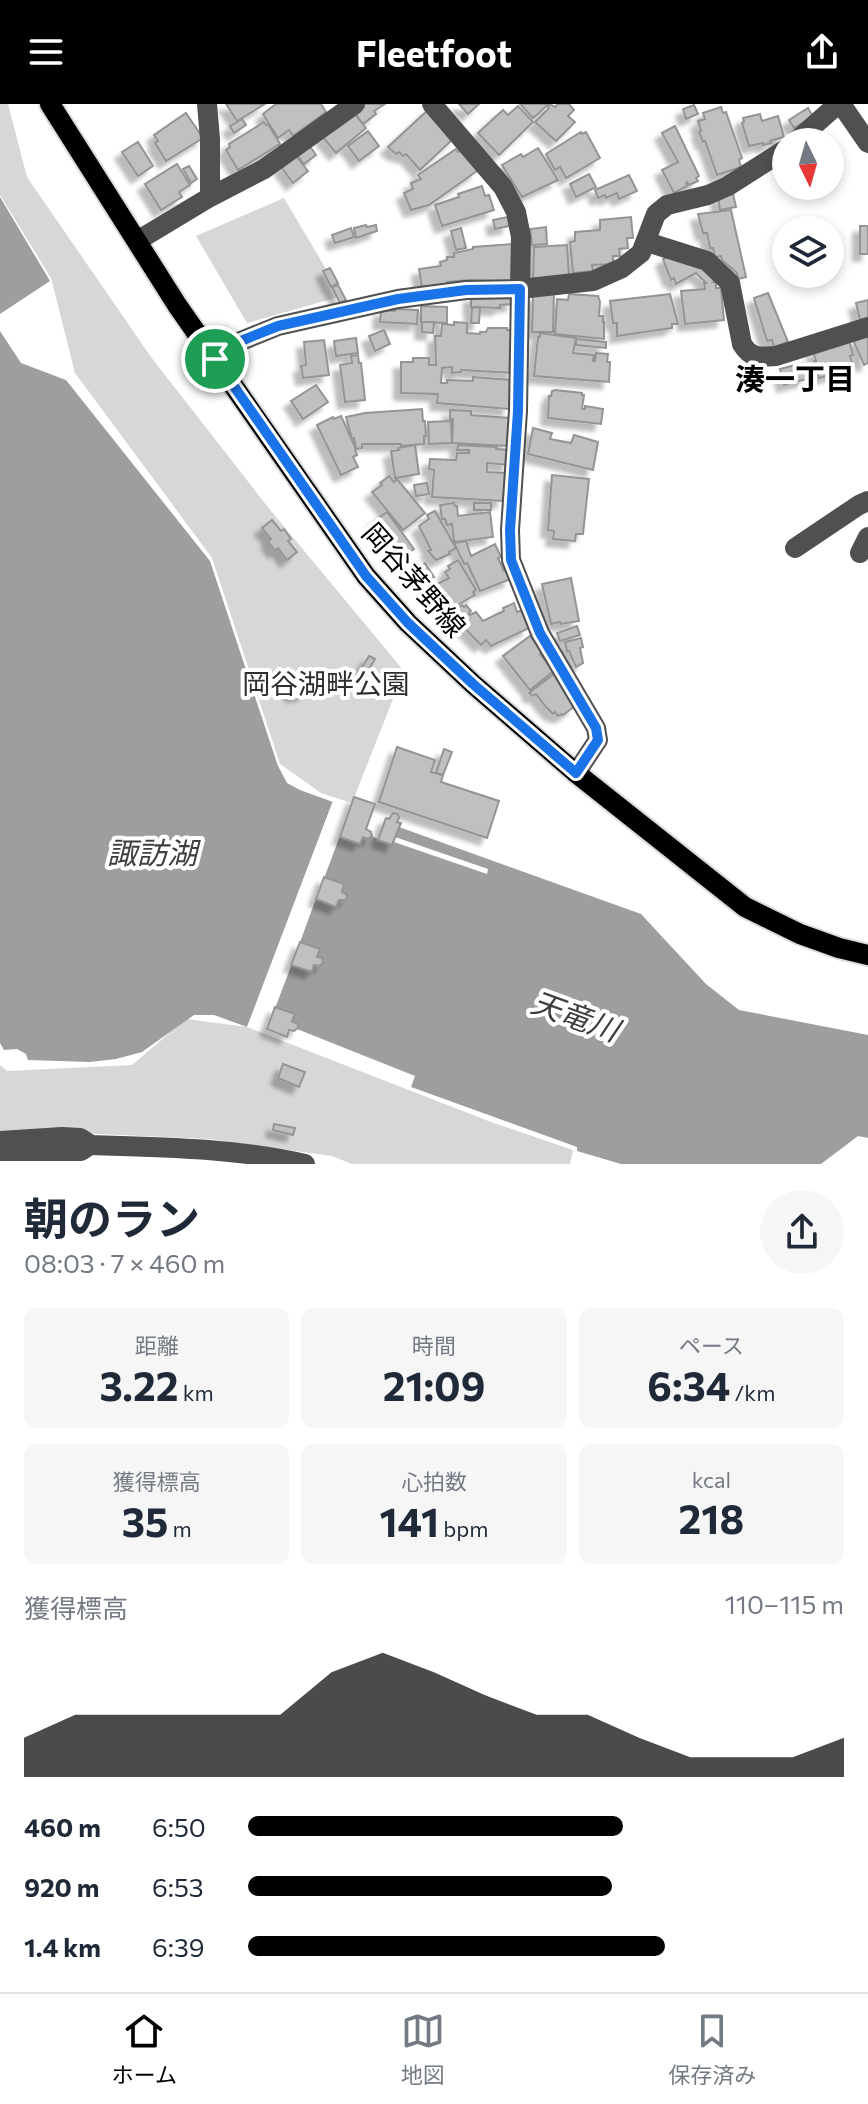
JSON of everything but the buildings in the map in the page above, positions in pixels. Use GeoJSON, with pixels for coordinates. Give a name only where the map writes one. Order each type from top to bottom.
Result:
{"type":"FeatureCollection","features":[{"type":"Feature","properties":{"kind":"main road","name":"岡谷茅野線"},"geometry":{"type":"LineString","coordinates":[[50,104],[177,305],[366,576],[418,634],[576,773],[745,907],[800,934],[868,955]]}},
{"type":"Feature","properties":{"kind":"street"},"geometry":{"type":"LineString","coordinates":[[207,104],[210,197]]}},
{"type":"Feature","properties":{"kind":"street"},"geometry":{"type":"LineString","coordinates":[[137,241],[264,169],[355,104]]}},
{"type":"Feature","properties":{"kind":"street"},"geometry":{"type":"LineString","coordinates":[[432,104],[503,187],[516,212],[521,237],[511,560],[540,633],[596,728],[598,740],[576,773]]}},
{"type":"Feature","properties":{"kind":"street"},"geometry":{"type":"LineString","coordinates":[[812,128],[840,104],[868,143]]}},
{"type":"Feature","properties":{"kind":"street"},"geometry":{"type":"LineString","coordinates":[[215,359],[236,343],[278,326],[398,299],[466,290],[520,289],[593,281],[622,268],[641,253],[656,214],[667,205],[708,195],[772,158]]}},
{"type":"Feature","properties":{"kind":"street"},"geometry":{"type":"LineString","coordinates":[[647,242],[707,261],[730,283],[742,344],[747,353],[760,357],[776,356],[868,327]]}},
{"type":"Feature","properties":{"kind":"street"},"geometry":{"type":"LineString","coordinates":[[795,548],[868,501]]}},
{"type":"Feature","properties":{"kind":"street"},"geometry":{"type":"LineString","coordinates":[[0,1141],[80,1138],[91,1145],[190,1149],[305,1164]]}},
{"type":"Feature","properties":{"kind":"street"},"geometry":{"type":"LineString","coordinates":[[0,1151],[81,1151],[91,1145]]}},
{"type":"Feature","properties":{"kind":"green space","name":"岡谷湖畔公園"},"geometry":{"type":"Polygon","coordinates":[[[0,104],[8,104],[27,177],[151,357],[267,506],[404,671],[352,803],[321,793],[280,764],[212,558],[75,373],[51,278],[0,195],[0,104]]]}},
{"type":"Feature","properties":{"kind":"green space"},"geometry":{"type":"Polygon","coordinates":[[[284,198],[342,296],[247,323],[196,236],[284,198]]]}},
{"type":"Feature","properties":{"kind":"green space"},"geometry":{"type":"Polygon","coordinates":[[[186,1019],[247,1027],[491,1122],[573,1150],[570,1164],[352,1164],[332,1156],[210,1139],[29,1131],[0,1134],[0,1065],[7,1071],[132,1065],[186,1019]]]}},
{"type":"Feature","properties":{"kind":"water"},"geometry":{"type":"Polygon","coordinates":[[[0,197],[50,281],[0,314],[0,197]]]}},
{"type":"Feature","properties":{"kind":"water"},"geometry":{"type":"Polygon","coordinates":[[[0,331],[21,363],[66,380],[210,561],[278,766],[287,783],[333,802],[322,830],[360,844],[363,837],[368,839],[371,836],[392,845],[394,842],[487,874],[488,869],[395,837],[399,827],[641,914],[706,984],[739,1010],[868,1035],[868,1138],[858,1136],[821,1164],[621,1164],[577,1151],[577,1147],[411,1087],[415,1076],[297,1029],[298,1024],[292,1021],[295,1014],[258,1001],[247,1027],[214,1015],[194,1015],[142,1052],[116,1059],[90,1062],[28,1060],[26,1054],[17,1049],[4,1050],[0,1043],[0,331]],[[307,871],[298,893],[336,906],[339,900],[347,900],[347,895],[342,892],[344,884],[307,871]],[[282,935],[274,959],[312,971],[314,965],[319,967],[322,964],[323,959],[317,957],[320,949],[282,935]]]}},
{"type":"Feature","properties":{"kind":"pier"},"geometry":{"type":"Polygon","coordinates":[[[334,798],[336,803],[327,828],[341,833],[323,881],[309,876],[303,891],[317,896],[299,945],[284,940],[278,956],[293,961],[274,1011],[260,1005],[251,1028],[247,1027],[334,798]]]}},
{"type":"Feature","properties":{"kind":"district","name":"湊一丁目"},"geometry":{"type":"Point","coordinates":[795,380]}},
{"type":"Feature","properties":{"kind":"route"},"geometry":{"type":"LineString","coordinates":[[520,289],[511,560],[540,633],[596,728],[598,740],[576,773],[473,684],[408,623],[366,576],[215,359],[236,343],[278,326],[398,299],[466,290],[520,289]]}},
{"type":"Feature","properties":{"kind":"water label","name":"諏訪湖"},"geometry":{"type":"Point","coordinates":[152,854]}},
{"type":"Feature","properties":{"kind":"water label","name":"天竜川"},"geometry":{"type":"Point","coordinates":[575,1017]}}]}
